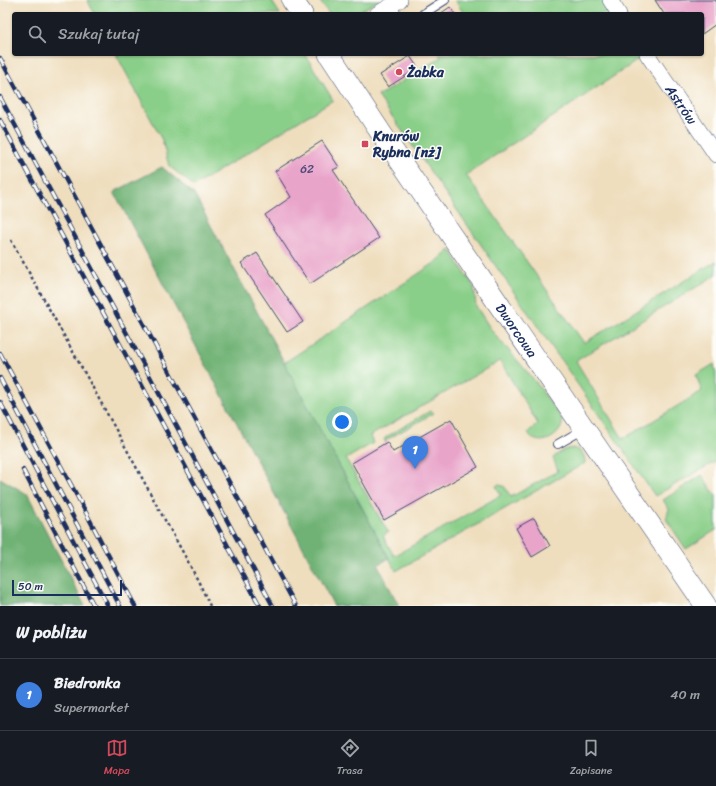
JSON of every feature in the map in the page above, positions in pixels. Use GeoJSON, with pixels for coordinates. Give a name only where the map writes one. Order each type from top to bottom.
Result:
{"type":"FeatureCollection","features":[{"type":"Feature","properties":{"kind":"main road"},"geometry":{"type":"LineString","coordinates":[[292,0],[301,12]]}},
{"type":"Feature","properties":{"kind":"main road","name":"Dworcowa"},"geometry":{"type":"LineString","coordinates":[[330,56],[381,133],[706,606]]}},
{"type":"Feature","properties":{"kind":"street"},"geometry":{"type":"LineString","coordinates":[[610,0],[619,12]]}},
{"type":"Feature","properties":{"kind":"street"},"geometry":{"type":"LineString","coordinates":[[382,12],[396,6]]}},
{"type":"Feature","properties":{"kind":"street","name":"Astrów"},"geometry":{"type":"LineString","coordinates":[[647,56],[716,155]]}},
{"type":"Feature","properties":{"kind":"lane"},"geometry":{"type":"LineString","coordinates":[[426,12],[445,0]]}},
{"type":"Feature","properties":{"kind":"lane"},"geometry":{"type":"LineString","coordinates":[[558,444],[585,429]]}},
{"type":"Feature","properties":{"kind":"path"},"geometry":{"type":"LineString","coordinates":[[11,240],[121,438],[178,545],[198,578],[210,606]]}},
{"type":"Feature","properties":{"kind":"green space"},"geometry":{"type":"Polygon","coordinates":[[[87,0],[271,0],[279,12],[94,12],[87,0]]]}},
{"type":"Feature","properties":{"kind":"green space"},"geometry":{"type":"Polygon","coordinates":[[[319,0],[380,0],[359,12],[328,12],[319,0]]]}},
{"type":"Feature","properties":{"kind":"green space"},"geometry":{"type":"Polygon","coordinates":[[[455,0],[603,0],[611,12],[463,12],[455,0]]]}},
{"type":"Feature","properties":{"kind":"green space"},"geometry":{"type":"Polygon","coordinates":[[[117,56],[306,56],[333,100],[194,186],[169,166],[162,140],[117,56]]]}},
{"type":"Feature","properties":{"kind":"green space"},"geometry":{"type":"Polygon","coordinates":[[[440,56],[640,56],[641,58],[466,175],[584,343],[716,261],[716,275],[576,361],[623,439],[702,391],[696,375],[714,364],[716,374],[716,461],[655,496],[378,96],[441,57],[440,56]]]}},
{"type":"Feature","properties":{"kind":"green space"},"geometry":{"type":"Polygon","coordinates":[[[162,167],[194,194],[389,558],[378,565],[399,606],[334,606],[114,192],[162,167]]]}},
{"type":"Feature","properties":{"kind":"green space"},"geometry":{"type":"Polygon","coordinates":[[[450,250],[474,287],[476,306],[481,314],[492,331],[535,381],[562,419],[562,425],[560,430],[550,439],[538,441],[532,438],[528,432],[538,424],[500,361],[370,436],[373,443],[346,459],[388,532],[383,536],[394,556],[501,495],[496,486],[504,486],[511,497],[558,471],[553,458],[562,451],[573,448],[577,449],[583,455],[585,463],[396,571],[284,363],[436,262],[450,250]]]}},
{"type":"Feature","properties":{"kind":"green space"},"geometry":{"type":"Polygon","coordinates":[[[430,411],[434,413],[386,440],[386,443],[384,439],[386,437],[430,411]]]}},
{"type":"Feature","properties":{"kind":"green space"},"geometry":{"type":"Polygon","coordinates":[[[702,475],[716,496],[716,530],[686,549],[666,519],[669,509],[663,500],[702,475]]]}},
{"type":"Feature","properties":{"kind":"green space"},"geometry":{"type":"Polygon","coordinates":[[[0,478],[27,494],[85,606],[0,606],[0,478]]]}},
{"type":"Feature","properties":{"kind":"building"},"geometry":{"type":"Polygon","coordinates":[[[655,0],[716,0],[716,24],[704,33],[704,12],[663,12],[655,0]]]}},
{"type":"Feature","properties":{"kind":"building"},"geometry":{"type":"Polygon","coordinates":[[[450,7],[454,12],[443,12],[450,7]]]}},
{"type":"Feature","properties":{"kind":"building","name":"Żabka"},"geometry":{"type":"Polygon","coordinates":[[[410,56],[418,68],[388,87],[380,75],[410,56]]]}},
{"type":"Feature","properties":{"kind":"building"},"geometry":{"type":"Polygon","coordinates":[[[322,141],[339,167],[333,170],[379,238],[310,284],[265,215],[291,197],[275,171],[322,141]]]}},
{"type":"Feature","properties":{"kind":"building"},"geometry":{"type":"Polygon","coordinates":[[[257,253],[303,322],[287,332],[241,263],[257,253]]]}},
{"type":"Feature","properties":{"kind":"building"},"geometry":{"type":"Polygon","coordinates":[[[451,419],[478,467],[384,520],[352,463],[387,442],[393,452],[451,419]]]}},
{"type":"Feature","properties":{"kind":"building"},"geometry":{"type":"Polygon","coordinates":[[[534,518],[550,546],[532,557],[516,528],[534,518]]]}},
{"type":"Feature","properties":{"kind":"railway"},"geometry":{"type":"LineString","coordinates":[[0,58],[296,606]]}},
{"type":"Feature","properties":{"kind":"railway"},"geometry":{"type":"LineString","coordinates":[[0,97],[273,606]]}},
{"type":"Feature","properties":{"kind":"railway"},"geometry":{"type":"LineString","coordinates":[[0,120],[260,606]]}},
{"type":"Feature","properties":{"kind":"railway"},"geometry":{"type":"LineString","coordinates":[[0,353],[135,606]]}},
{"type":"Feature","properties":{"kind":"railway"},"geometry":{"type":"LineString","coordinates":[[0,378],[120,606]]}},
{"type":"Feature","properties":{"kind":"railway"},"geometry":{"type":"LineString","coordinates":[[0,402],[108,606]]}},
{"type":"Feature","properties":{"kind":"railway"},"geometry":{"type":"LineString","coordinates":[[23,470],[94,606]]}},
{"type":"Feature","properties":{"kind":"place","name":"Żabka"},"geometry":{"type":"Point","coordinates":[399,72]}},
{"type":"Feature","properties":{"kind":"place","name":"Knurów Rybna [nż]"},"geometry":{"type":"Point","coordinates":[365,144]}},
{"type":"Feature","properties":{"kind":"place","name":"Biedronka"},"geometry":{"type":"Point","coordinates":[415,469]}}]}
